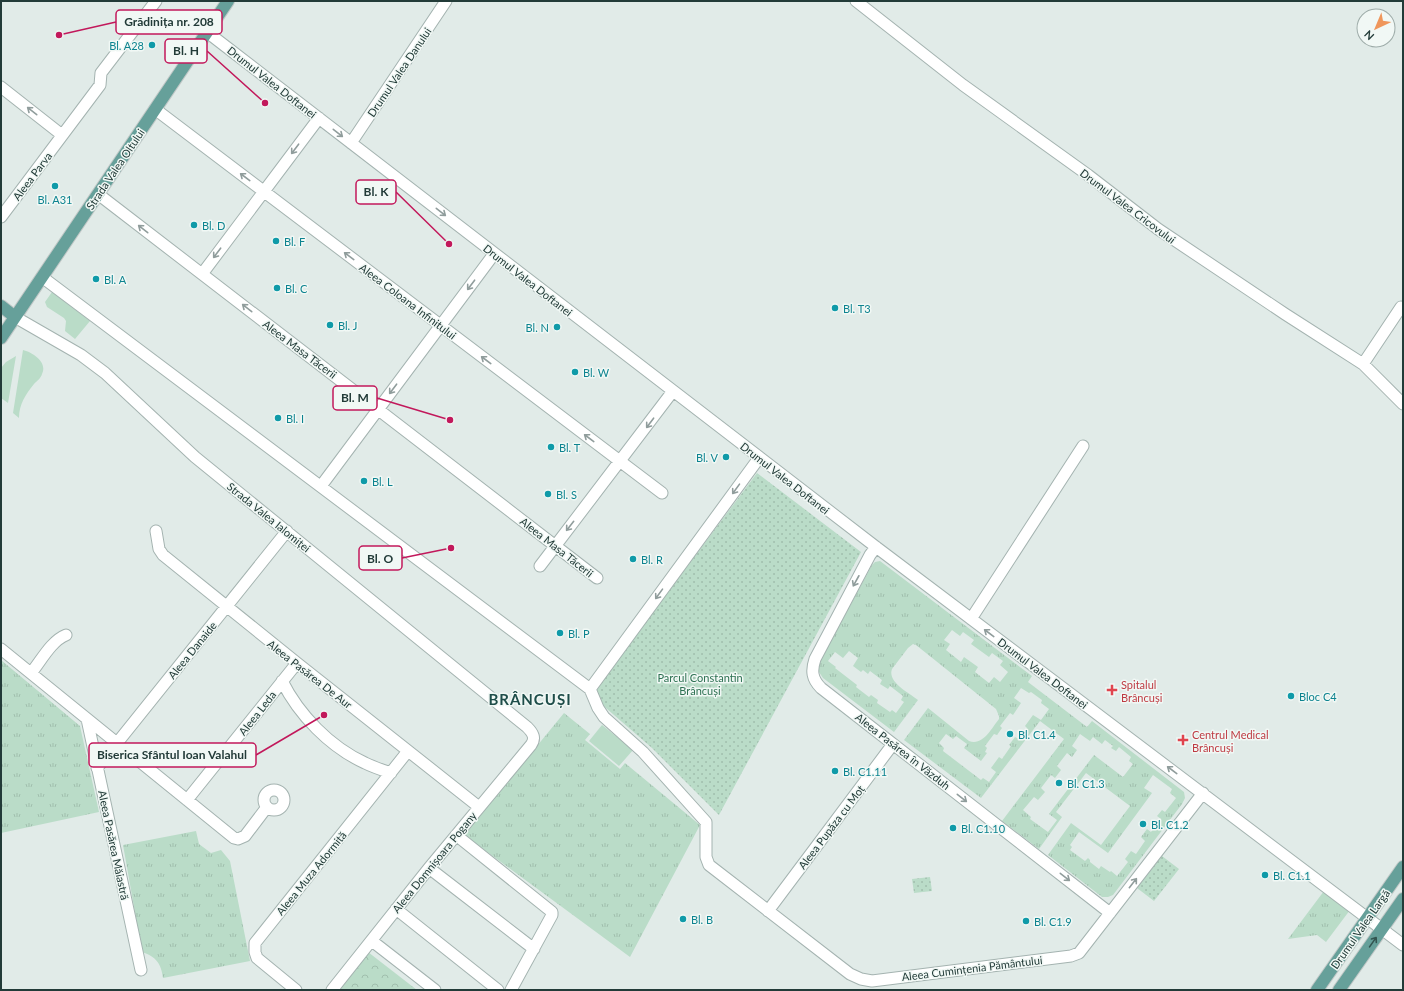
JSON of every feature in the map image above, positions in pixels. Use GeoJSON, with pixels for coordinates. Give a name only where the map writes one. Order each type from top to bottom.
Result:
{"type":"FeatureCollection","features":[{"type":"Feature","properties":{"kind":"main road","name":"Strada Valea Oltului"},"geometry":{"type":"LineString","coordinates":[[1,338],[228,1]]}},
{"type":"Feature","properties":{"kind":"main road","name":"Strada Valea Ialomiței"},"geometry":{"type":"LineString","coordinates":[[1,306],[15,317]]}},
{"type":"Feature","properties":{"kind":"main road","name":"Drumul Valea Largă"},"geometry":{"type":"LineString","coordinates":[[1317,990],[1403,867]]}},
{"type":"Feature","properties":{"kind":"main road","name":"Drumul Valea Largă"},"geometry":{"type":"LineString","coordinates":[[1339,990],[1403,899]]}},
{"type":"Feature","properties":{"kind":"street","name":"Aleea Parva"},"geometry":{"type":"LineString","coordinates":[[1,217],[100,84],[101,73],[156,1]]}},
{"type":"Feature","properties":{"kind":"street","name":"Drumul Valea Danului"},"geometry":{"type":"LineString","coordinates":[[351,143],[446,1]]}},
{"type":"Feature","properties":{"kind":"street","name":"Drumul Valea Cricovului"},"geometry":{"type":"LineString","coordinates":[[856,1],[968,90],[1088,175],[1158,229],[1363,364],[1403,404]]}},
{"type":"Feature","properties":{"kind":"street","name":"Drumul Valea Doftanei"},"geometry":{"type":"LineString","coordinates":[[207,32],[759,458],[1382,929]]}},
{"type":"Feature","properties":{"kind":"street"},"geometry":{"type":"LineString","coordinates":[[1,87],[62,135]]}},
{"type":"Feature","properties":{"kind":"street","name":"Aleea Coloana Infinitului"},"geometry":{"type":"LineString","coordinates":[[155,109],[662,493]]}},
{"type":"Feature","properties":{"kind":"street"},"geometry":{"type":"LineString","coordinates":[[202,274],[319,118]]}},
{"type":"Feature","properties":{"kind":"street","name":"Aleea Masa Tăcerii"},"geometry":{"type":"LineString","coordinates":[[98,194],[597,578]]}},
{"type":"Feature","properties":{"kind":"street"},"geometry":{"type":"LineString","coordinates":[[321,486],[494,254]]}},
{"type":"Feature","properties":{"kind":"street"},"geometry":{"type":"LineString","coordinates":[[42,277],[590,689],[759,458]]}},
{"type":"Feature","properties":{"kind":"street"},"geometry":{"type":"LineString","coordinates":[[1363,364],[1401,308]]}},
{"type":"Feature","properties":{"kind":"street","name":"Strada Valea Ialomiței"},"geometry":{"type":"LineString","coordinates":[[15,317],[71,349],[101,370],[190,452],[528,727],[533,734]]}},
{"type":"Feature","properties":{"kind":"street"},"geometry":{"type":"LineString","coordinates":[[540,566],[673,391]]}},
{"type":"Feature","properties":{"kind":"street"},"geometry":{"type":"LineString","coordinates":[[971,618],[1082,446]]}},
{"type":"Feature","properties":{"kind":"street","name":"Aleea Pasărea De Aur"},"geometry":{"type":"LineString","coordinates":[[156,531],[159,549],[163,555],[296,663],[479,807]]}},
{"type":"Feature","properties":{"kind":"street","name":"Aleea Danaide"},"geometry":{"type":"LineString","coordinates":[[97,768],[287,531]]}},
{"type":"Feature","properties":{"kind":"street","name":"Aleea Pasărea în Văzduh"},"geometry":{"type":"LineString","coordinates":[[876,547],[870,555],[815,659],[812,666],[812,673],[816,683],[1110,913]]}},
{"type":"Feature","properties":{"kind":"street"},"geometry":{"type":"LineString","coordinates":[[31,674],[54,643],[59,638],[66,635]]}},
{"type":"Feature","properties":{"kind":"street"},"geometry":{"type":"LineString","coordinates":[[1,649],[234,838],[238,839],[245,836],[267,807]]}},
{"type":"Feature","properties":{"kind":"street","name":"Aleea Leda"},"geometry":{"type":"LineString","coordinates":[[187,800],[296,663]]}},
{"type":"Feature","properties":{"kind":"street","name":"Aleea Pasărea De Aur"},"geometry":{"type":"LineString","coordinates":[[282,681],[289,695],[300,711],[325,736],[341,749],[364,763],[391,773]]}},
{"type":"Feature","properties":{"kind":"street","name":"Aleea Cumințenia Pământului"},"geometry":{"type":"LineString","coordinates":[[590,689],[598,708],[604,717],[643,752],[706,822],[706,858],[709,865],[850,974],[861,979],[872,981],[1074,955],[1082,949],[1203,793]]}},
{"type":"Feature","properties":{"kind":"street","name":"Aleea Pasărea Măiastră"},"geometry":{"type":"LineString","coordinates":[[87,719],[142,970]]}},
{"type":"Feature","properties":{"kind":"street","name":"Aleea Domnișoara Pogany"},"geometry":{"type":"LineString","coordinates":[[332,990],[429,868],[532,745],[534,741],[533,734]]}},
{"type":"Feature","properties":{"kind":"street","name":"Aleea Pupăza cu Moț"},"geometry":{"type":"LineString","coordinates":[[768,911],[893,744]]}},
{"type":"Feature","properties":{"kind":"street","name":"Aleea Muza Adormită"},"geometry":{"type":"LineString","coordinates":[[296,990],[257,958],[255,943],[408,751]]}},
{"type":"Feature","properties":{"kind":"street"},"geometry":{"type":"LineString","coordinates":[[456,835],[552,912],[552,915],[511,990]]}},
{"type":"Feature","properties":{"kind":"street"},"geometry":{"type":"LineString","coordinates":[[429,868],[534,949]]}},
{"type":"Feature","properties":{"kind":"street"},"geometry":{"type":"LineString","coordinates":[[396,909],[498,990]]}},
{"type":"Feature","properties":{"kind":"street"},"geometry":{"type":"LineString","coordinates":[[1382,929],[1403,945]]}},
{"type":"Feature","properties":{"kind":"street"},"geometry":{"type":"LineString","coordinates":[[372,940],[435,990]]}},
{"type":"Feature","properties":{"kind":"green space"},"geometry":{"type":"Polygon","coordinates":[[[52,292],[90,321],[75,339],[65,331],[66,321],[64,318],[47,307],[45,302],[52,292]]]}},
{"type":"Feature","properties":{"kind":"green space"},"geometry":{"type":"Polygon","coordinates":[[[23,350],[35,355],[38,358],[43,365],[43,370],[41,377],[26,395],[20,408],[19,418],[13,413],[23,350]]]}},
{"type":"Feature","properties":{"kind":"green space"},"geometry":{"type":"Polygon","coordinates":[[[16,356],[8,403],[1,398],[1,368],[6,362],[16,356]]]}},
{"type":"Feature","properties":{"kind":"green space","name":"Parcul Constantin Brâncuși"},"geometry":{"type":"Polygon","coordinates":[[[757,473],[861,552],[719,815],[652,748],[599,702],[595,690],[757,473]]]}},
{"type":"Feature","properties":{"kind":"green space"},"geometry":{"type":"Polygon","coordinates":[[[880,561],[1032,676],[1028,682],[1087,727],[1092,721],[1184,792],[1185,798],[1182,804],[1113,895],[1102,897],[1048,855],[1071,823],[1101,845],[1130,806],[1086,773],[1056,812],[1062,817],[1039,849],[1002,821],[1064,739],[1040,721],[981,798],[904,740],[928,708],[969,741],[974,742],[983,739],[990,732],[999,719],[999,716],[996,709],[916,645],[913,644],[908,648],[892,669],[891,674],[896,683],[904,691],[918,700],[894,732],[823,678],[819,672],[818,665],[875,562],[880,561]],[[952,630],[944,640],[950,644],[946,650],[961,662],[964,657],[978,667],[975,672],[989,683],[994,677],[1000,682],[1008,672],[1000,665],[1003,661],[992,653],[989,657],[971,644],[974,640],[963,632],[960,636],[952,630]],[[849,651],[843,658],[835,652],[828,661],[869,697],[871,695],[878,700],[877,703],[890,712],[892,710],[896,713],[904,702],[901,700],[903,696],[890,686],[888,689],[880,684],[882,680],[870,671],[868,674],[863,670],[861,672],[853,666],[858,658],[849,651]],[[1021,688],[1014,698],[1021,703],[1013,715],[1010,713],[1000,726],[1002,728],[997,735],[994,734],[985,746],[987,748],[985,752],[987,753],[981,761],[964,748],[967,744],[956,736],[953,739],[946,734],[939,743],[944,748],[943,751],[981,780],[983,778],[989,782],[996,772],[991,768],[999,757],[1002,759],[1015,737],[1019,739],[1027,728],[1025,726],[1033,715],[1041,720],[1049,709],[1041,703],[1042,700],[1031,692],[1029,693],[1021,688]],[[1080,734],[1072,746],[1077,750],[1072,757],[1067,753],[1057,766],[1061,770],[1055,778],[1051,775],[1041,788],[1045,792],[1038,800],[1034,797],[1023,810],[1031,817],[1030,819],[1048,832],[1057,820],[1049,814],[1094,755],[1123,777],[1133,764],[1129,761],[1131,757],[1119,747],[1116,751],[1111,748],[1113,746],[1105,740],[1102,744],[1093,737],[1090,741],[1080,734]],[[1153,775],[1144,788],[1152,793],[1108,853],[1079,832],[1070,845],[1072,847],[1070,850],[1085,861],[1088,858],[1090,862],[1099,869],[1101,866],[1117,876],[1128,862],[1125,859],[1131,851],[1136,854],[1145,841],[1141,837],[1147,829],[1151,832],[1161,819],[1157,816],[1162,810],[1165,812],[1176,798],[1170,793],[1172,789],[1153,775]]]}},
{"type":"Feature","properties":{"kind":"green space"},"geometry":{"type":"Polygon","coordinates":[[[1,660],[80,726],[99,812],[1,833],[1,660]]]}},
{"type":"Feature","properties":{"kind":"green space"},"geometry":{"type":"Polygon","coordinates":[[[564,713],[590,734],[585,740],[620,769],[625,763],[700,825],[630,957],[464,835],[564,713]]]}},
{"type":"Feature","properties":{"kind":"green space"},"geometry":{"type":"Polygon","coordinates":[[[602,725],[633,750],[619,766],[589,741],[602,725]]]}},
{"type":"Feature","properties":{"kind":"green space"},"geometry":{"type":"Polygon","coordinates":[[[196,831],[199,844],[211,853],[221,850],[230,861],[250,961],[163,978],[161,969],[155,959],[142,952],[123,845],[196,831]]]}},
{"type":"Feature","properties":{"kind":"green space"},"geometry":{"type":"Polygon","coordinates":[[[1162,856],[1179,869],[1154,901],[1137,888],[1162,856]]]}},
{"type":"Feature","properties":{"kind":"green space"},"geometry":{"type":"Polygon","coordinates":[[[930,877],[932,891],[914,893],[912,879],[930,877]]]}},
{"type":"Feature","properties":{"kind":"green space"},"geometry":{"type":"Polygon","coordinates":[[[1324,891],[1350,910],[1326,942],[1317,935],[1288,939],[1324,891]]]}},
{"type":"Feature","properties":{"kind":"green space"},"geometry":{"type":"Polygon","coordinates":[[[368,952],[417,990],[339,990],[368,952]]]}},
{"type":"Feature","properties":{"kind":"place","name":"Grădinița nr. 208"},"geometry":{"type":"Point","coordinates":[59,35]}},
{"type":"Feature","properties":{"kind":"place","name":"Bl. A28"},"geometry":{"type":"Point","coordinates":[152,45]}},
{"type":"Feature","properties":{"kind":"place","name":"Bl. H"},"geometry":{"type":"Point","coordinates":[265,103]}},
{"type":"Feature","properties":{"kind":"place","name":"Bl. A31"},"geometry":{"type":"Point","coordinates":[55,186]}},
{"type":"Feature","properties":{"kind":"place","name":"Bl. D"},"geometry":{"type":"Point","coordinates":[194,225]}},
{"type":"Feature","properties":{"kind":"place","name":"Bl. F"},"geometry":{"type":"Point","coordinates":[276,241]}},
{"type":"Feature","properties":{"kind":"place","name":"Bl. K"},"geometry":{"type":"Point","coordinates":[449,244]}},
{"type":"Feature","properties":{"kind":"place","name":"Bl. A"},"geometry":{"type":"Point","coordinates":[96,279]}},
{"type":"Feature","properties":{"kind":"place","name":"Bl. C"},"geometry":{"type":"Point","coordinates":[277,288]}},
{"type":"Feature","properties":{"kind":"place","name":"Bl. T3"},"geometry":{"type":"Point","coordinates":[835,308]}},
{"type":"Feature","properties":{"kind":"place","name":"Bl. J"},"geometry":{"type":"Point","coordinates":[330,325]}},
{"type":"Feature","properties":{"kind":"place","name":"Bl. N"},"geometry":{"type":"Point","coordinates":[557,327]}},
{"type":"Feature","properties":{"kind":"place","name":"Bl. W"},"geometry":{"type":"Point","coordinates":[575,372]}},
{"type":"Feature","properties":{"kind":"place","name":"Bl. I"},"geometry":{"type":"Point","coordinates":[278,418]}},
{"type":"Feature","properties":{"kind":"place","name":"Bl. M"},"geometry":{"type":"Point","coordinates":[450,420]}},
{"type":"Feature","properties":{"kind":"place","name":"Bl. T"},"geometry":{"type":"Point","coordinates":[551,447]}},
{"type":"Feature","properties":{"kind":"place","name":"Bl. V"},"geometry":{"type":"Point","coordinates":[726,457]}},
{"type":"Feature","properties":{"kind":"place","name":"Bl. L"},"geometry":{"type":"Point","coordinates":[364,481]}},
{"type":"Feature","properties":{"kind":"place","name":"Bl. S"},"geometry":{"type":"Point","coordinates":[548,494]}},
{"type":"Feature","properties":{"kind":"place","name":"Bl. O"},"geometry":{"type":"Point","coordinates":[451,548]}},
{"type":"Feature","properties":{"kind":"place","name":"Bl. R"},"geometry":{"type":"Point","coordinates":[633,559]}},
{"type":"Feature","properties":{"kind":"place","name":"Bl. P"},"geometry":{"type":"Point","coordinates":[560,633]}},
{"type":"Feature","properties":{"kind":"place","name":"Spitalul Brâncuși"},"geometry":{"type":"Point","coordinates":[1112,690]}},
{"type":"Feature","properties":{"kind":"place","name":"Bloc C4"},"geometry":{"type":"Point","coordinates":[1291,696]}},
{"type":"Feature","properties":{"kind":"place","name":"Biserica Sfântul Ioan Valahul"},"geometry":{"type":"Point","coordinates":[324,715]}},
{"type":"Feature","properties":{"kind":"place","name":"Bl. C1.4"},"geometry":{"type":"Point","coordinates":[1010,734]}},
{"type":"Feature","properties":{"kind":"place","name":"Centrul Medical Brâncuși"},"geometry":{"type":"Point","coordinates":[1183,740]}},
{"type":"Feature","properties":{"kind":"place","name":"Bl. C1.11"},"geometry":{"type":"Point","coordinates":[835,771]}},
{"type":"Feature","properties":{"kind":"place","name":"Bl. C1.3"},"geometry":{"type":"Point","coordinates":[1059,783]}},
{"type":"Feature","properties":{"kind":"place","name":"Bl. C1.2"},"geometry":{"type":"Point","coordinates":[1143,824]}},
{"type":"Feature","properties":{"kind":"place","name":"Bl. C1.10"},"geometry":{"type":"Point","coordinates":[953,828]}},
{"type":"Feature","properties":{"kind":"place","name":"Bl. C1.1"},"geometry":{"type":"Point","coordinates":[1265,875]}},
{"type":"Feature","properties":{"kind":"place","name":"Bl. B"},"geometry":{"type":"Point","coordinates":[683,919]}},
{"type":"Feature","properties":{"kind":"place","name":"Bl. C1.9"},"geometry":{"type":"Point","coordinates":[1026,921]}},
{"type":"Feature","properties":{"kind":"district","name":"BRÂNCUȘI"},"geometry":{"type":"Point","coordinates":[530,699]}}]}
